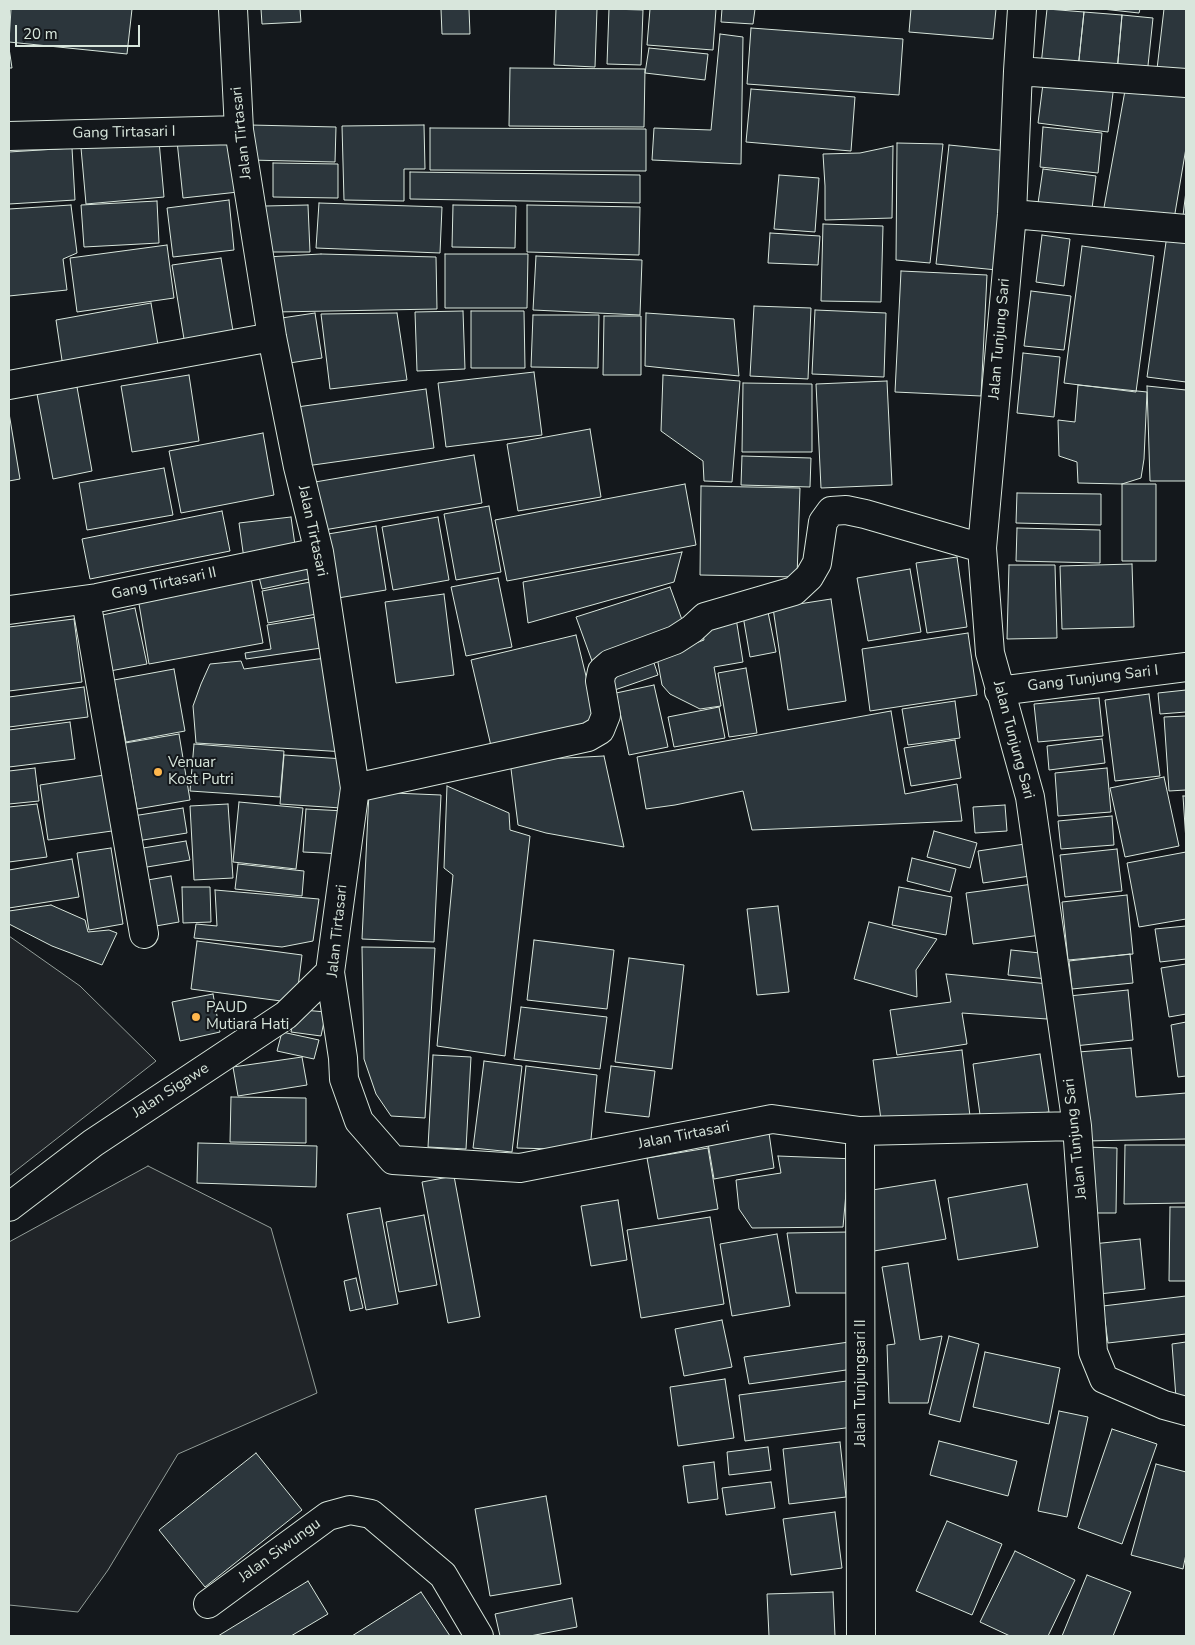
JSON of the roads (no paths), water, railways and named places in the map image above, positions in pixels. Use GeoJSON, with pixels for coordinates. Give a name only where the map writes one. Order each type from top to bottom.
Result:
{"type":"FeatureCollection","features":[{"type":"Feature","properties":{"kind":"street","name":"Jalan Tirtasari"},"geometry":{"type":"LineString","coordinates":[[232,9],[239,130],[272,337],[298,467],[319,552],[355,788],[330,972],[344,1058],[344,1079],[360,1121],[393,1160],[520,1168],[772,1120],[860,1131],[1076,1126]]}},
{"type":"Feature","properties":{"kind":"street","name":"Jalan Tunjung Sari"},"geometry":{"type":"LineString","coordinates":[[1022,9],[1012,214],[982,548],[990,653],[1030,797],[1076,1126],[1093,1352],[1104,1379],[1164,1405],[1186,1411]]}},
{"type":"Feature","properties":{"kind":"street"},"geometry":{"type":"LineString","coordinates":[[1018,71],[1186,83]]}},
{"type":"Feature","properties":{"kind":"street","name":"Gang Tirtasari I"},"geometry":{"type":"LineString","coordinates":[[9,136],[239,130]]}},
{"type":"Feature","properties":{"kind":"street"},"geometry":{"type":"LineString","coordinates":[[1012,214],[1186,229]]}},
{"type":"Feature","properties":{"kind":"street"},"geometry":{"type":"LineString","coordinates":[[9,385],[272,337]]}},
{"type":"Feature","properties":{"kind":"street"},"geometry":{"type":"LineString","coordinates":[[355,788],[588,737],[600,730],[606,715],[600,681],[602,671],[610,664],[675,640],[692,629],[705,617],[794,591],[809,577],[817,563],[822,522],[831,511],[846,510],[865,514],[982,548]]}},
{"type":"Feature","properties":{"kind":"street","name":"Gang Tirtasari II"},"geometry":{"type":"LineString","coordinates":[[9,610],[86,600],[319,552]]}},
{"type":"Feature","properties":{"kind":"street"},"geometry":{"type":"LineString","coordinates":[[86,600],[144,934]]}},
{"type":"Feature","properties":{"kind":"street","name":"Gang Tunjung Sari I"},"geometry":{"type":"LineString","coordinates":[[999,691],[1186,667]]}},
{"type":"Feature","properties":{"kind":"street","name":"Jalan Sigawe"},"geometry":{"type":"LineString","coordinates":[[9,1207],[93,1143],[286,1015],[330,972]]}},
{"type":"Feature","properties":{"kind":"street","name":"Jalan Tunjungsari II"},"geometry":{"type":"LineString","coordinates":[[860,1131],[861,1636]]}},
{"type":"Feature","properties":{"kind":"street","name":"Jalan Siwungu"},"geometry":{"type":"LineString","coordinates":[[208,1604],[328,1516],[350,1510],[372,1514],[443,1575],[478,1636]]}},
{"type":"Feature","properties":{"kind":"place","name":"Venuar Kost Putri"},"geometry":{"type":"Point","coordinates":[158,772]}},
{"type":"Feature","properties":{"kind":"place","name":"PAUD Mutiara Hati"},"geometry":{"type":"Point","coordinates":[196,1017]}}]}
